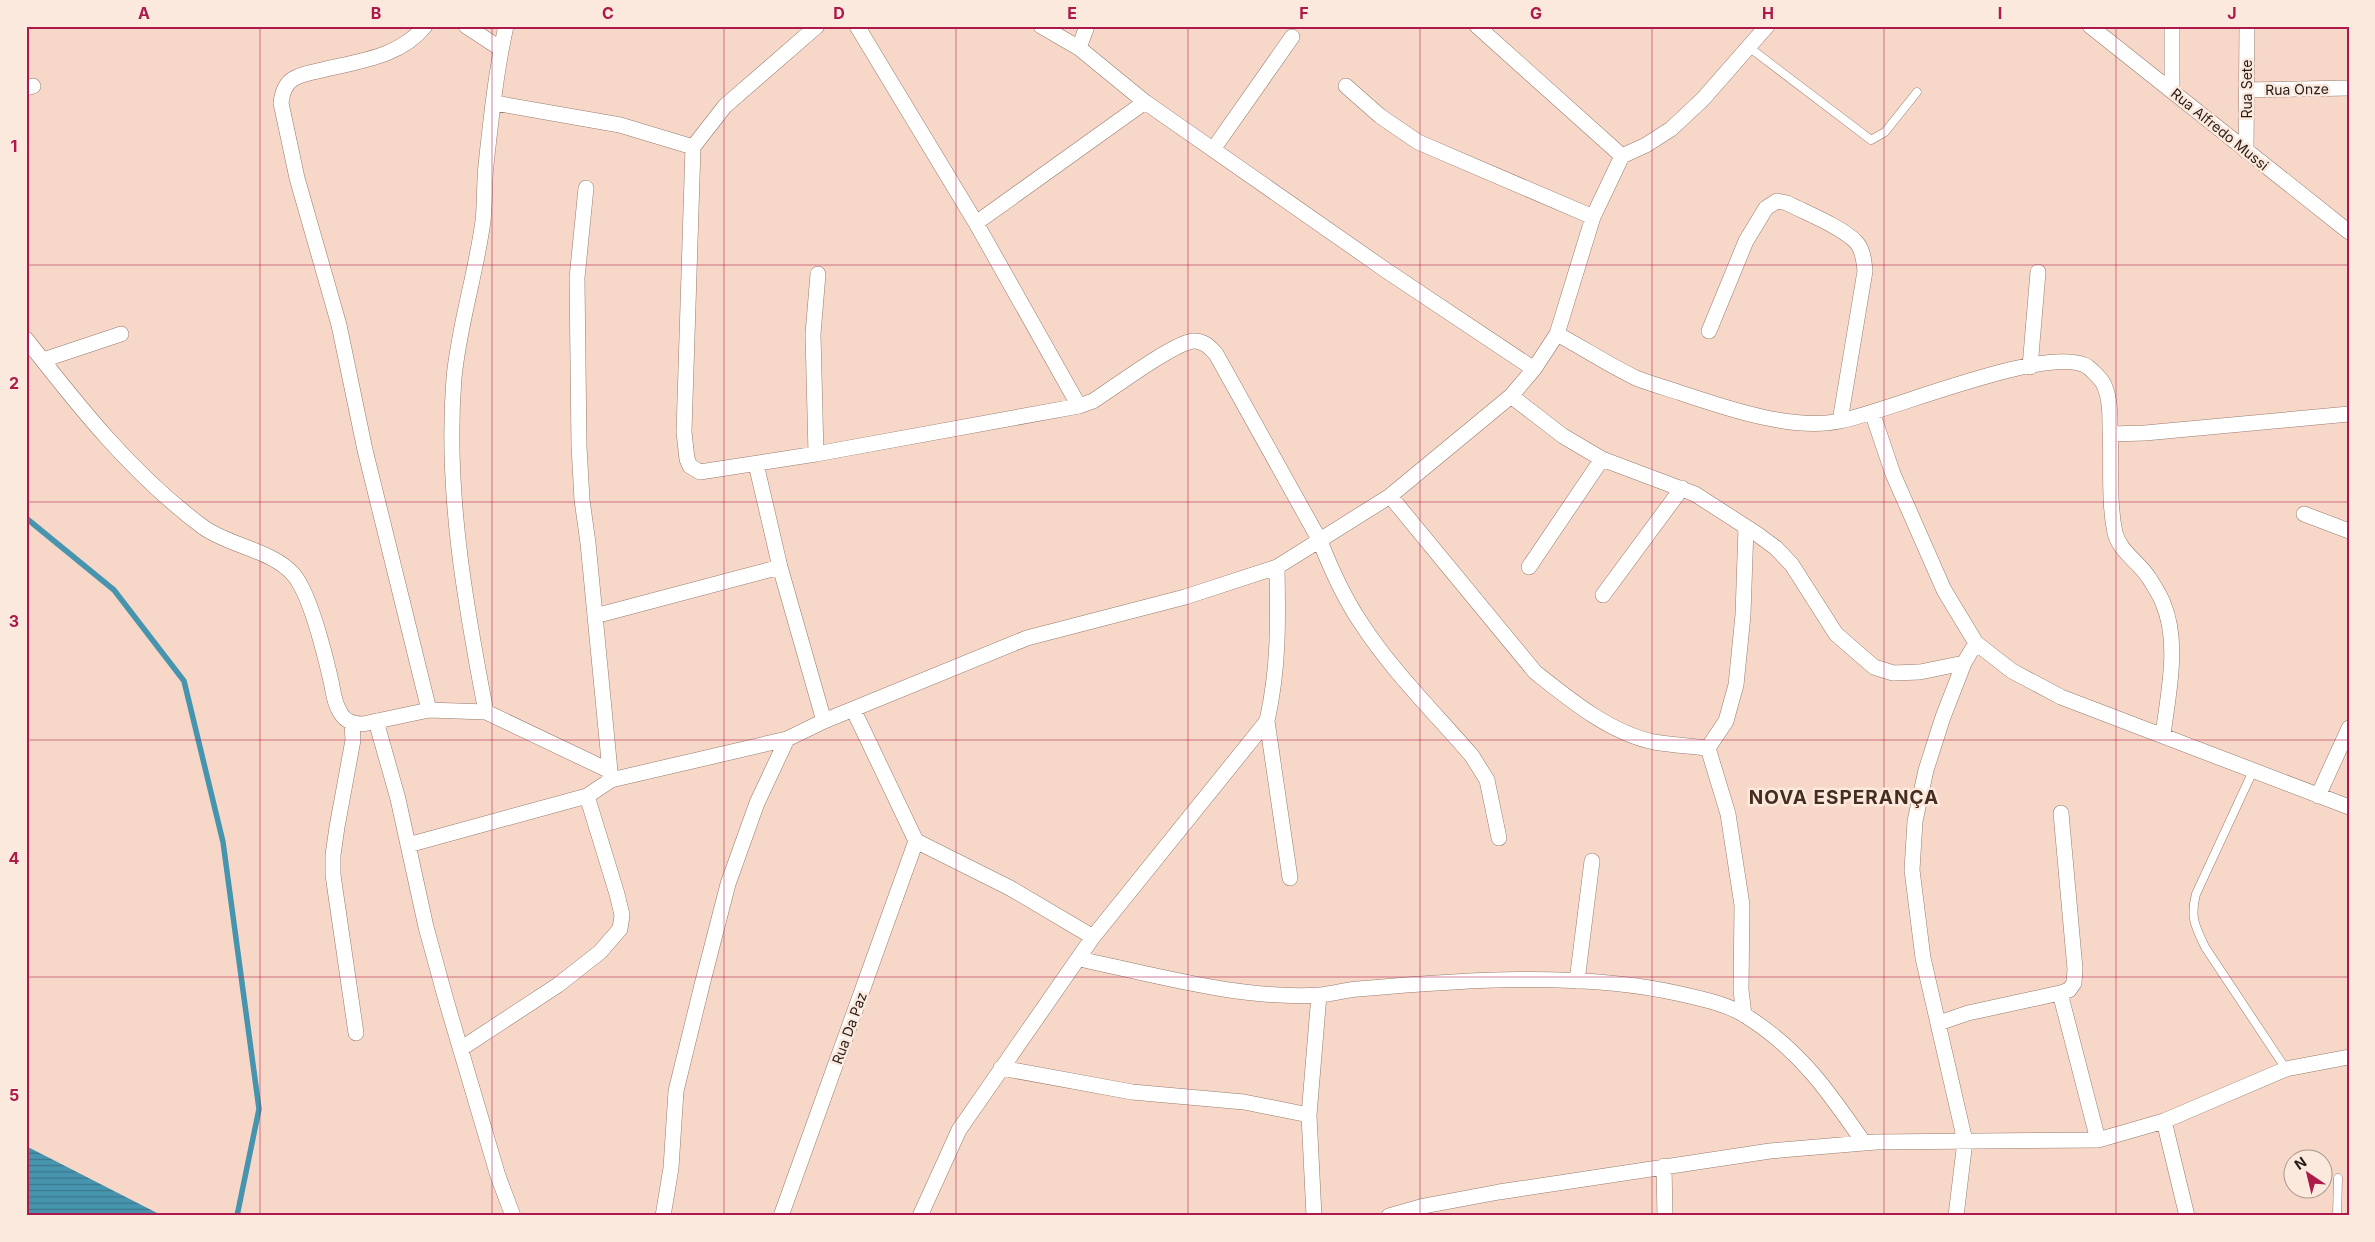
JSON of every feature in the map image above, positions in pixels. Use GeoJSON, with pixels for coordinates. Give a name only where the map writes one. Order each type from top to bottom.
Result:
{"type":"FeatureCollection","features":[{"type":"Feature","properties":{"kind":"street"},"geometry":{"type":"LineString","coordinates":[[425,26],[418,35],[406,44],[380,56],[309,73],[292,79],[283,92],[281,103],[297,178],[339,325],[365,450],[429,710]]}},
{"type":"Feature","properties":{"kind":"street"},"geometry":{"type":"LineString","coordinates":[[466,26],[501,50]]}},
{"type":"Feature","properties":{"kind":"street"},"geometry":{"type":"LineString","coordinates":[[486,712],[469,626],[454,504],[454,378],[465,308],[482,225],[486,166],[501,50],[506,26]]}},
{"type":"Feature","properties":{"kind":"street"},"geometry":{"type":"LineString","coordinates":[[817,26],[725,106],[693,147],[684,432],[687,459],[690,466],[700,472],[756,464],[1079,406],[1093,401],[1177,346],[1195,341],[1207,344],[1216,354],[1320,541],[1332,572],[1360,623],[1385,656],[1472,756],[1486,780],[1499,838]]}},
{"type":"Feature","properties":{"kind":"street"},"geometry":{"type":"LineString","coordinates":[[857,26],[976,223],[1079,406]]}},
{"type":"Feature","properties":{"kind":"street"},"geometry":{"type":"LineString","coordinates":[[1041,26],[1079,48],[1145,102],[1214,148],[1387,271],[1534,370]]}},
{"type":"Feature","properties":{"kind":"street"},"geometry":{"type":"LineString","coordinates":[[1079,48],[1087,26]]}},
{"type":"Feature","properties":{"kind":"street"},"geometry":{"type":"LineString","coordinates":[[1477,26],[1622,156]]}},
{"type":"Feature","properties":{"kind":"street"},"geometry":{"type":"LineString","coordinates":[[408,845],[587,796],[610,775],[786,739],[824,721],[1027,638],[1185,597],[1276,567],[1320,541],[1390,496],[1511,396],[1534,370],[1557,334],[1592,217],[1622,156],[1646,145],[1671,129],[1703,99],[1768,26]]}},
{"type":"Feature","properties":{"kind":"street","name":"Rua Alfredo Mussi"},"geometry":{"type":"LineString","coordinates":[[2090,26],[2172,89],[2246,151],[2349,232]]}},
{"type":"Feature","properties":{"kind":"street"},"geometry":{"type":"LineString","coordinates":[[2172,26],[2172,89]]}},
{"type":"Feature","properties":{"kind":"street","name":"Rua Sete"},"geometry":{"type":"LineString","coordinates":[[2246,151],[2247,26]]}},
{"type":"Feature","properties":{"kind":"street"},"geometry":{"type":"LineString","coordinates":[[1214,148],[1292,37]]}},
{"type":"Feature","properties":{"kind":"street"},"geometry":{"type":"LineString","coordinates":[[1346,86],[1380,116],[1418,142],[1592,217]]}},
{"type":"Feature","properties":{"kind":"street","name":"Rua Onze"},"geometry":{"type":"LineString","coordinates":[[2246,90],[2349,88]]}},
{"type":"Feature","properties":{"kind":"street"},"geometry":{"type":"LineString","coordinates":[[976,223],[1145,102]]}},
{"type":"Feature","properties":{"kind":"street"},"geometry":{"type":"LineString","coordinates":[[495,103],[620,125],[693,147]]}},
{"type":"Feature","properties":{"kind":"street"},"geometry":{"type":"LineString","coordinates":[[586,188],[577,278],[579,446],[582,500],[610,775]]}},
{"type":"Feature","properties":{"kind":"street"},"geometry":{"type":"LineString","coordinates":[[1709,331],[1746,241],[1766,208],[1777,201],[1787,203],[1844,233],[1857,242],[1864,258],[1865,271],[1840,422]]}},
{"type":"Feature","properties":{"kind":"street"},"geometry":{"type":"LineString","coordinates":[[2030,366],[2038,272]]}},
{"type":"Feature","properties":{"kind":"street"},"geometry":{"type":"LineString","coordinates":[[816,454],[813,334],[818,274]]}},
{"type":"Feature","properties":{"kind":"street"},"geometry":{"type":"LineString","coordinates":[[42,360],[121,334]]}},
{"type":"Feature","properties":{"kind":"street"},"geometry":{"type":"LineString","coordinates":[[1557,334],[1637,378],[1723,408],[1808,423],[1840,422],[1966,382],[2030,366],[2068,361],[2088,367],[2104,385],[2109,405],[2112,513],[2116,536],[2128,555],[2147,575],[2164,604],[2171,633],[2171,665],[2163,736]]}},
{"type":"Feature","properties":{"kind":"street"},"geometry":{"type":"LineString","coordinates":[[26,339],[126,460],[152,485],[207,530],[269,558],[294,575],[300,584],[319,637],[338,710],[352,724],[429,710],[486,712],[610,775]]}},
{"type":"Feature","properties":{"kind":"street"},"geometry":{"type":"LineString","coordinates":[[1511,396],[1563,436],[1602,459],[1682,488],[1746,527],[1776,548],[1792,565],[1836,634],[1874,668],[1894,673],[1920,672],[1964,663]]}},
{"type":"Feature","properties":{"kind":"street"},"geometry":{"type":"LineString","coordinates":[[1872,412],[1894,474],[1944,590],[1976,642],[2012,671],[2060,697],[2349,807]]}},
{"type":"Feature","properties":{"kind":"street"},"geometry":{"type":"LineString","coordinates":[[2111,434],[2145,433],[2349,414]]}},
{"type":"Feature","properties":{"kind":"street"},"geometry":{"type":"LineString","coordinates":[[1529,567],[1602,459]]}},
{"type":"Feature","properties":{"kind":"street"},"geometry":{"type":"LineString","coordinates":[[756,464],[780,567],[824,721]]}},
{"type":"Feature","properties":{"kind":"street"},"geometry":{"type":"LineString","coordinates":[[1603,595],[1682,488]]}},
{"type":"Feature","properties":{"kind":"street"},"geometry":{"type":"LineString","coordinates":[[1390,496],[1535,672],[1564,694],[1622,730],[1653,742],[1708,748]]}},
{"type":"Feature","properties":{"kind":"street"},"geometry":{"type":"LineString","coordinates":[[2304,514],[2349,531]]}},
{"type":"Feature","properties":{"kind":"street"},"geometry":{"type":"LineString","coordinates":[[1708,748],[1726,721],[1736,686],[1743,615],[1746,527]]}},
{"type":"Feature","properties":{"kind":"street"},"geometry":{"type":"LineString","coordinates":[[595,616],[780,567]]}},
{"type":"Feature","properties":{"kind":"street"},"geometry":{"type":"LineString","coordinates":[[1276,567],[1278,639],[1275,682],[1267,721],[1290,878]]}},
{"type":"Feature","properties":{"kind":"street"},"geometry":{"type":"LineString","coordinates":[[1956,1216],[1965,1141],[1924,958],[1912,870],[1914,821],[1926,770],[1942,717],[1964,663],[1976,642]]}},
{"type":"Feature","properties":{"kind":"street"},"geometry":{"type":"LineString","coordinates":[[854,710],[916,841],[1010,888],[1093,937]]}},
{"type":"Feature","properties":{"kind":"street"},"geometry":{"type":"LineString","coordinates":[[376,721],[398,799],[426,927],[462,1048],[469,1082],[492,1157],[513,1216]]}},
{"type":"Feature","properties":{"kind":"street"},"geometry":{"type":"LineString","coordinates":[[920,1216],[959,1130],[1093,937],[1267,721]]}},
{"type":"Feature","properties":{"kind":"street"},"geometry":{"type":"LineString","coordinates":[[352,724],[353,740],[333,855],[333,875],[356,1032]]}},
{"type":"Feature","properties":{"kind":"street"},"geometry":{"type":"LineString","coordinates":[[2318,796],[2349,728]]}},
{"type":"Feature","properties":{"kind":"street"},"geometry":{"type":"LineString","coordinates":[[663,1216],[671,1168],[676,1091],[728,884],[757,804],[786,739]]}},
{"type":"Feature","properties":{"kind":"street"},"geometry":{"type":"LineString","coordinates":[[1708,748],[1728,814],[1742,905],[1741,990],[1744,1015]]}},
{"type":"Feature","properties":{"kind":"street"},"geometry":{"type":"LineString","coordinates":[[462,1048],[558,985],[600,952],[620,929],[622,915],[617,894],[587,796]]}},
{"type":"Feature","properties":{"kind":"street"},"geometry":{"type":"LineString","coordinates":[[1939,1024],[1976,1011],[2060,993],[2069,990],[2074,982],[2075,968],[2061,813]]}},
{"type":"Feature","properties":{"kind":"street","name":"Rua Da Paz"},"geometry":{"type":"LineString","coordinates":[[781,1216],[916,841]]}},
{"type":"Feature","properties":{"kind":"street"},"geometry":{"type":"LineString","coordinates":[[1577,981],[1592,861]]}},
{"type":"Feature","properties":{"kind":"street"},"geometry":{"type":"LineString","coordinates":[[1079,959],[1257,993],[1319,995],[1354,989],[1466,982],[1577,981],[1649,987],[1702,999],[1744,1015],[1786,1045],[1824,1085],[1864,1143]]}},
{"type":"Feature","properties":{"kind":"street"},"geometry":{"type":"LineString","coordinates":[[2060,993],[2098,1140]]}},
{"type":"Feature","properties":{"kind":"street"},"geometry":{"type":"LineString","coordinates":[[1314,1216],[1309,1115],[1319,995]]}},
{"type":"Feature","properties":{"kind":"street"},"geometry":{"type":"LineString","coordinates":[[1389,1216],[1424,1206],[1499,1192],[1770,1151],[1864,1143],[2098,1140],[2164,1121],[2286,1069],[2349,1057]]}},
{"type":"Feature","properties":{"kind":"street"},"geometry":{"type":"LineString","coordinates":[[1002,1068],[1132,1092],[1244,1102],[1309,1115]]}},
{"type":"Feature","properties":{"kind":"street"},"geometry":{"type":"LineString","coordinates":[[2164,1121],[2187,1216]]}},
{"type":"Feature","properties":{"kind":"street"},"geometry":{"type":"LineString","coordinates":[[1664,1166],[1665,1216]]}},
{"type":"Feature","properties":{"kind":"lane"},"geometry":{"type":"LineString","coordinates":[[1750,48],[1872,140],[1885,132],[1917,92]]}},
{"type":"Feature","properties":{"kind":"lane"},"geometry":{"type":"LineString","coordinates":[[2253,771],[2196,894],[2192,910],[2195,926],[2206,947],[2286,1069]]}},
{"type":"Feature","properties":{"kind":"lane"},"geometry":{"type":"LineString","coordinates":[[2337,1216],[2338,1178]]}},
{"type":"Feature","properties":{"kind":"water"},"geometry":{"type":"Polygon","coordinates":[[[26,1146],[163,1216],[26,1216],[26,1146]]]}},
{"type":"Feature","properties":{"kind":"waterway"},"geometry":{"type":"LineString","coordinates":[[26,518],[114,590],[184,681],[223,842],[259,1109],[237,1216]]}},
{"type":"Feature","properties":{"kind":"district","name":"NOVA ESPERANÇA"},"geometry":{"type":"Point","coordinates":[1844,797]}}]}
